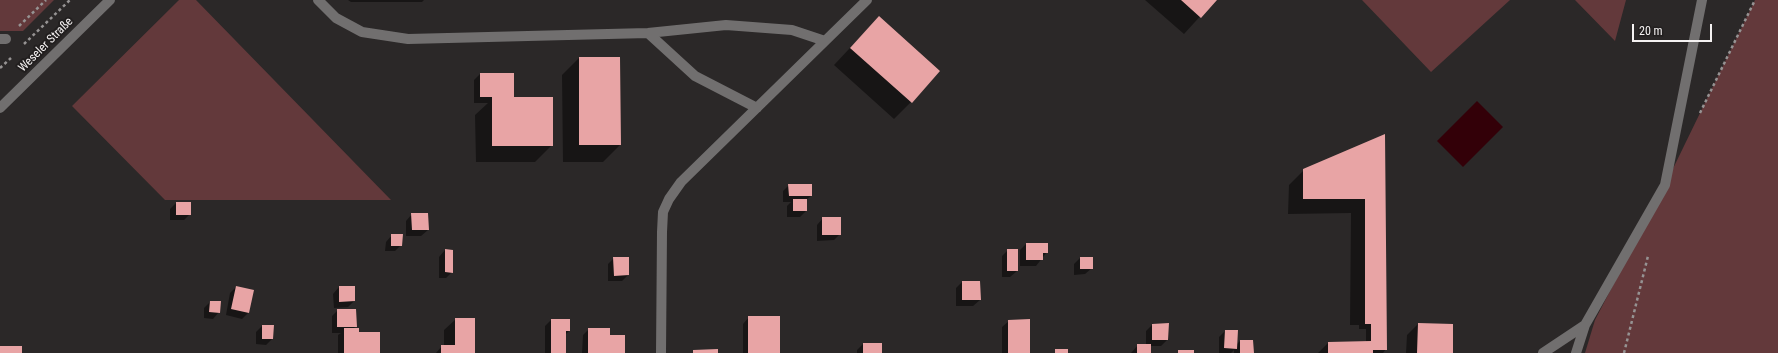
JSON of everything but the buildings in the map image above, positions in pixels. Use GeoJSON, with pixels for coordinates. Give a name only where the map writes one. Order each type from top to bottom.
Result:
{"type":"FeatureCollection","features":[{"type":"Feature","properties":{"kind":"street","name":"Weseler Straße"},"geometry":{"type":"LineString","coordinates":[[0,108],[110,0]]}},
{"type":"Feature","properties":{"kind":"street"},"geometry":{"type":"LineString","coordinates":[[318,0],[336,18],[362,32],[408,39],[648,33],[726,25],[792,30],[825,41]]}},
{"type":"Feature","properties":{"kind":"street"},"geometry":{"type":"LineString","coordinates":[[661,353],[663,212],[669,199],[681,182],[867,0]]}},
{"type":"Feature","properties":{"kind":"street"},"geometry":{"type":"LineString","coordinates":[[1576,353],[1585,325],[1666,185],[1702,0]]}},
{"type":"Feature","properties":{"kind":"street"},"geometry":{"type":"LineString","coordinates":[[648,33],[695,76],[757,108]]}},
{"type":"Feature","properties":{"kind":"street"},"geometry":{"type":"LineString","coordinates":[[1543,353],[1585,325]]}},
{"type":"Feature","properties":{"kind":"path"},"geometry":{"type":"LineString","coordinates":[[3,39],[46,0]]}},
{"type":"Feature","properties":{"kind":"path"},"geometry":{"type":"LineString","coordinates":[[23,46],[70,0]]}},
{"type":"Feature","properties":{"kind":"path"},"geometry":{"type":"LineString","coordinates":[[0,68],[13,55]]}},
{"type":"Feature","properties":{"kind":"shaded area"},"geometry":{"type":"Polygon","coordinates":[[[0,0],[54,0],[23,31],[0,31],[0,0]]]}},
{"type":"Feature","properties":{"kind":"shaded area"},"geometry":{"type":"Polygon","coordinates":[[[179,0],[196,0],[391,200],[165,200],[72,106],[179,0]]]}},
{"type":"Feature","properties":{"kind":"shaded area"},"geometry":{"type":"Polygon","coordinates":[[[1362,0],[1510,0],[1431,72],[1362,0]]]}},
{"type":"Feature","properties":{"kind":"shaded area"},"geometry":{"type":"Polygon","coordinates":[[[1575,0],[1626,0],[1615,41],[1575,0]]]}},
{"type":"Feature","properties":{"kind":"shaded area"},"geometry":{"type":"Polygon","coordinates":[[[1755,0],[1778,0],[1778,353],[1585,353],[1595,320],[1665,185],[1755,0]]]}},
{"type":"Feature","properties":{"kind":"shaded area"},"geometry":{"type":"Polygon","coordinates":[[[1477,101],[1503,127],[1463,167],[1437,141],[1477,101]]]}}]}
